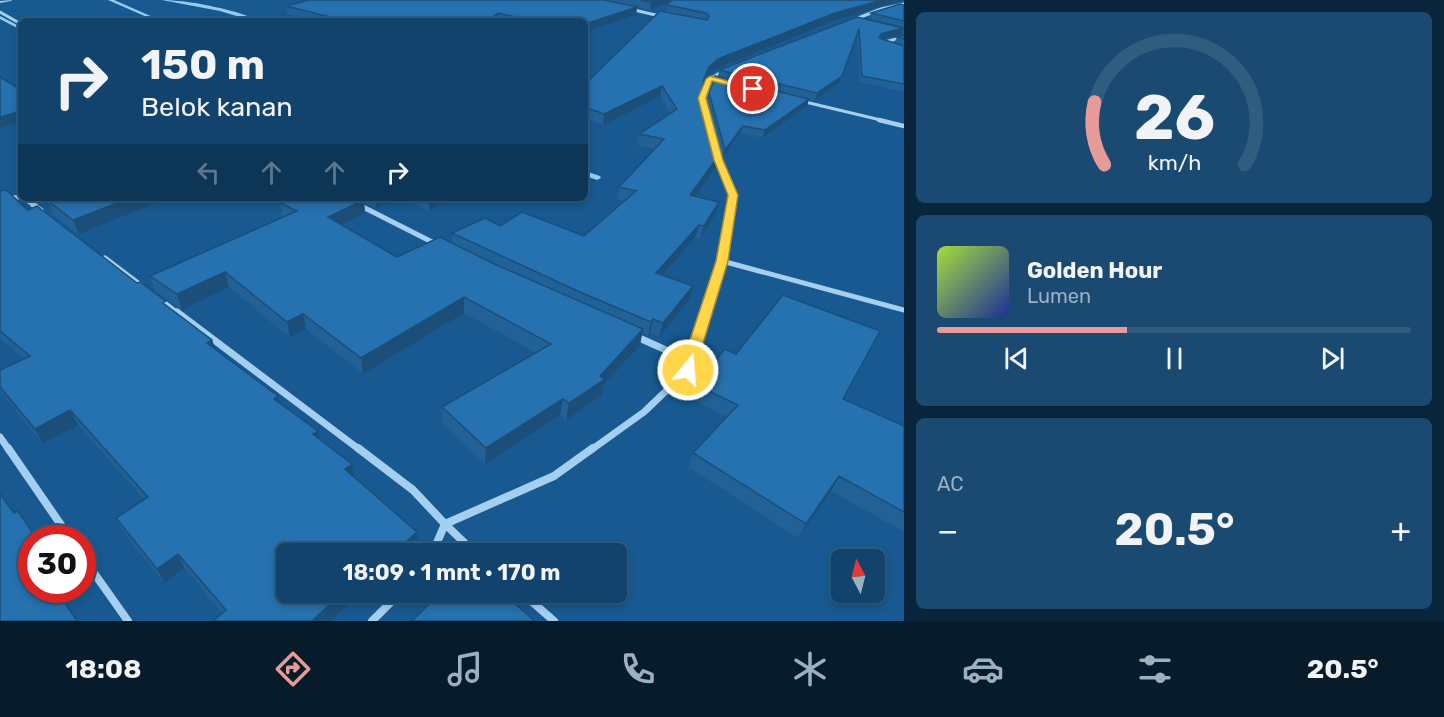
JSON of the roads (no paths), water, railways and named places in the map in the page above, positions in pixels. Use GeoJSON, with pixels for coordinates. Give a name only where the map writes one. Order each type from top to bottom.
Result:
{"type":"FeatureCollection","features":[{"type":"Feature","properties":{"kind":"street"},"geometry":{"type":"LineString","coordinates":[[844,23],[903,5]]}},
{"type":"Feature","properties":{"kind":"street"},"geometry":{"type":"LineString","coordinates":[[628,9],[671,18]]}},
{"type":"Feature","properties":{"kind":"street"},"geometry":{"type":"LineString","coordinates":[[0,12],[18,22]]}},
{"type":"Feature","properties":{"kind":"street"},"geometry":{"type":"LineString","coordinates":[[855,19],[865,21]]}},
{"type":"Feature","properties":{"kind":"street"},"geometry":{"type":"LineString","coordinates":[[893,48],[880,43],[904,37]]}},
{"type":"Feature","properties":{"kind":"street"},"geometry":{"type":"LineString","coordinates":[[704,108],[702,98],[710,79],[728,68]]}},
{"type":"Feature","properties":{"kind":"street"},"geometry":{"type":"LineString","coordinates":[[710,79],[721,81]]}},
{"type":"Feature","properties":{"kind":"street"},"geometry":{"type":"LineString","coordinates":[[791,99],[904,126]]}},
{"type":"Feature","properties":{"kind":"street"},"geometry":{"type":"LineString","coordinates":[[437,543],[445,524],[554,476],[644,412],[688,370],[722,261],[733,195],[716,150]]}},
{"type":"Feature","properties":{"kind":"street"},"geometry":{"type":"LineString","coordinates":[[0,199],[18,198]]}},
{"type":"Feature","properties":{"kind":"street"},"geometry":{"type":"LineString","coordinates":[[26,201],[46,214]]}},
{"type":"Feature","properties":{"kind":"street"},"geometry":{"type":"LineString","coordinates":[[351,201],[440,246]]}},
{"type":"Feature","properties":{"kind":"street"},"geometry":{"type":"LineString","coordinates":[[102,256],[150,292]]}},
{"type":"Feature","properties":{"kind":"street"},"geometry":{"type":"LineString","coordinates":[[722,261],[904,310]]}},
{"type":"Feature","properties":{"kind":"street"},"geometry":{"type":"LineString","coordinates":[[159,299],[413,490],[465,543]]}},
{"type":"Feature","properties":{"kind":"street"},"geometry":{"type":"LineString","coordinates":[[624,331],[690,360]]}},
{"type":"Feature","properties":{"kind":"street"},"geometry":{"type":"LineString","coordinates":[[0,437],[61,525]]}},
{"type":"Feature","properties":{"kind":"street"},"geometry":{"type":"LineString","coordinates":[[96,576],[128,621]]}},
{"type":"Feature","properties":{"kind":"street"},"geometry":{"type":"LineString","coordinates":[[372,621],[390,603]]}},
{"type":"Feature","properties":{"kind":"street"},"geometry":{"type":"LineString","coordinates":[[534,603],[554,621]]}},
{"type":"Feature","properties":{"kind":"waterway"},"geometry":{"type":"LineString","coordinates":[[0,2],[10,0]]}},
{"type":"Feature","properties":{"kind":"waterway"},"geometry":{"type":"LineString","coordinates":[[110,0],[153,18]]}},
{"type":"Feature","properties":{"kind":"waterway"},"geometry":{"type":"LineString","coordinates":[[164,0],[221,10],[248,18]]}},
{"type":"Feature","properties":{"kind":"waterway"},"geometry":{"type":"LineString","coordinates":[[0,17],[18,27]]}},
{"type":"Feature","properties":{"kind":"waterway"},"geometry":{"type":"LineString","coordinates":[[588,174],[597,178]]}}]}
